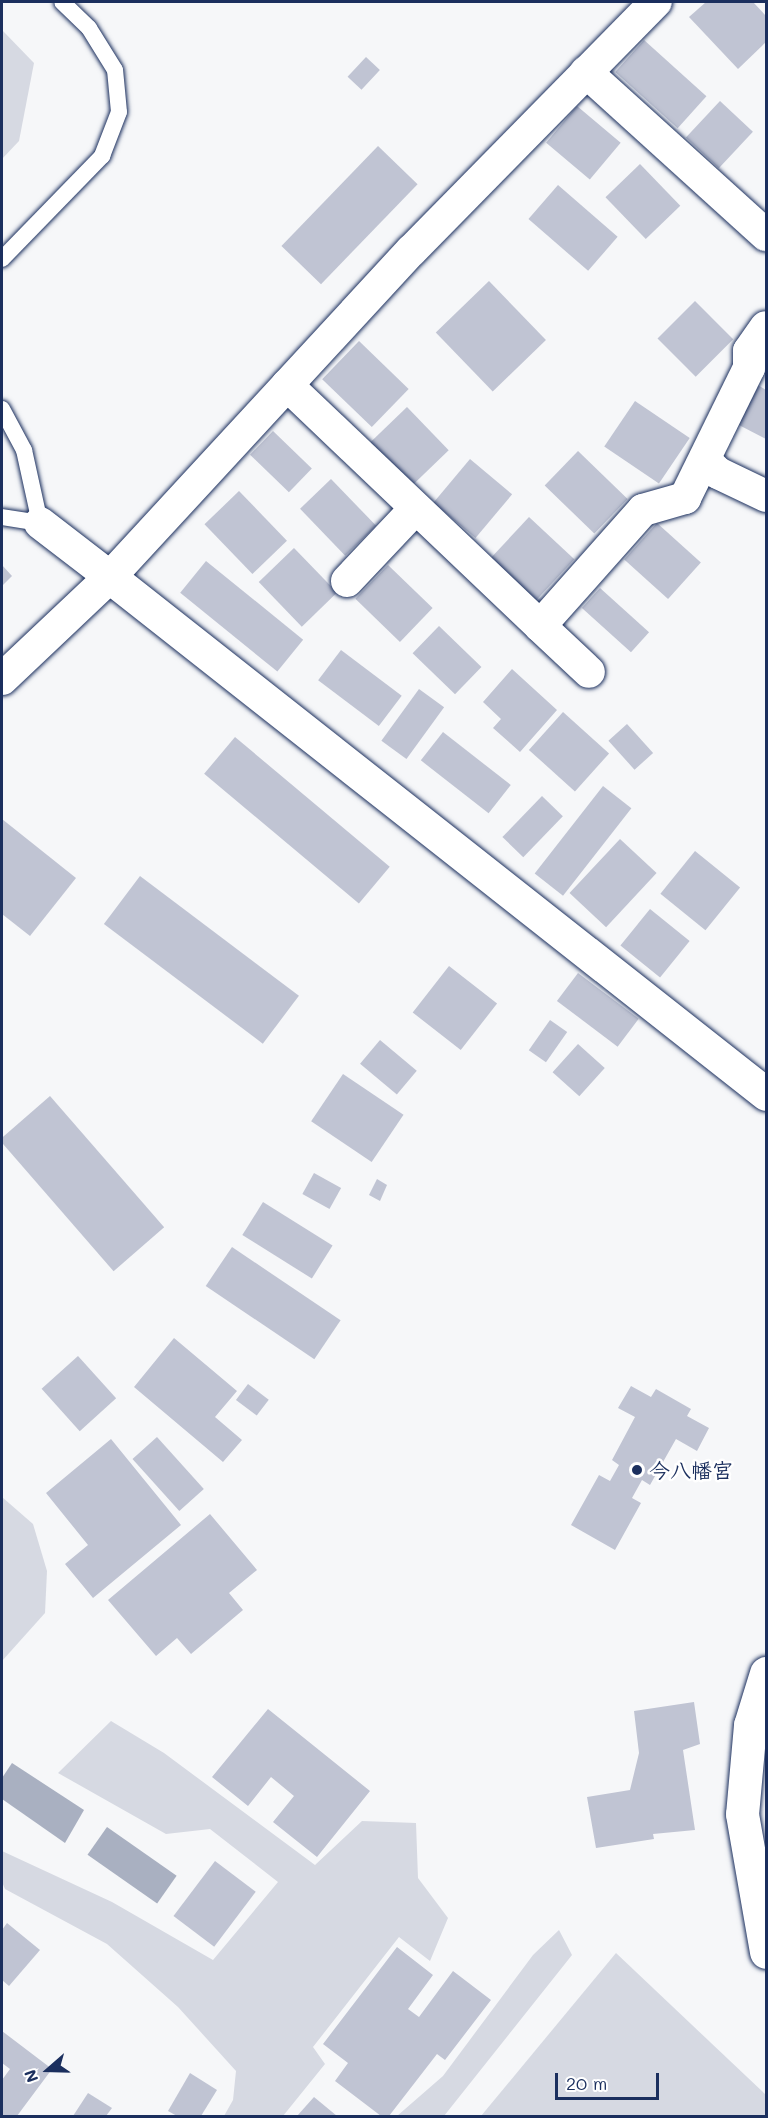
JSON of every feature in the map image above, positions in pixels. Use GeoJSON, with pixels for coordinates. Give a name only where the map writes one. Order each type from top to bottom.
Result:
{"type":"FeatureCollection","features":[{"type":"Feature","properties":{"kind":"street"},"geometry":{"type":"LineString","coordinates":[[2,679],[110,577],[412,250],[656,2]]}},
{"type":"Feature","properties":{"kind":"street"},"geometry":{"type":"LineString","coordinates":[[586,72],[766,235]]}},
{"type":"Feature","properties":{"kind":"street"},"geometry":{"type":"LineString","coordinates":[[540,626],[643,510],[685,498],[749,368],[749,351],[766,327]]}},
{"type":"Feature","properties":{"kind":"street"},"geometry":{"type":"LineString","coordinates":[[287,385],[589,672]]}},
{"type":"Feature","properties":{"kind":"street"},"geometry":{"type":"LineString","coordinates":[[705,460],[718,473],[766,496]]}},
{"type":"Feature","properties":{"kind":"street"},"geometry":{"type":"LineString","coordinates":[[347,581],[416,508]]}},
{"type":"Feature","properties":{"kind":"street"},"geometry":{"type":"LineString","coordinates":[[40,523],[766,1094]]}},
{"type":"Feature","properties":{"kind":"street"},"geometry":{"type":"LineString","coordinates":[[766,1673],[750,1725],[742,1814],[766,1952]]}},
{"type":"Feature","properties":{"kind":"lane"},"geometry":{"type":"LineString","coordinates":[[2,259],[102,156],[119,112],[115,70],[89,28],[70,4]]}},
{"type":"Feature","properties":{"kind":"lane"},"geometry":{"type":"LineString","coordinates":[[2,409],[24,450],[40,523],[2,517]]}},
{"type":"Feature","properties":{"kind":"shaded area"},"geometry":{"type":"Polygon","coordinates":[[[2,30],[34,63],[19,141],[2,159],[2,30]]]}},
{"type":"Feature","properties":{"kind":"shaded area"},"geometry":{"type":"Polygon","coordinates":[[[2,1497],[33,1524],[47,1571],[45,1613],[2,1661],[2,1497]]]}},
{"type":"Feature","properties":{"kind":"shaded area"},"geometry":{"type":"Polygon","coordinates":[[[111,1721],[164,1753],[315,1865],[362,1821],[416,1823],[418,1878],[448,1918],[430,1961],[399,1937],[313,2047],[325,2064],[283,2116],[224,2116],[233,2100],[236,2071],[178,2007],[107,1944],[5,1889],[2,1882],[2,1851],[112,1902],[213,1960],[278,1882],[210,1829],[166,1834],[58,1773],[111,1721]]]}},
{"type":"Feature","properties":{"kind":"shaded area"},"geometry":{"type":"Polygon","coordinates":[[[559,1930],[572,1955],[444,2116],[397,2116],[443,2076],[533,1955],[559,1930]]]}},
{"type":"Feature","properties":{"kind":"shaded area"},"geometry":{"type":"Polygon","coordinates":[[[616,1953],[766,2095],[766,2116],[481,2116],[616,1953]]]}},
{"type":"Feature","properties":{"kind":"water"},"geometry":{"type":"Polygon","coordinates":[[[12,1763],[84,1810],[65,1843],[2,1799],[2,1778],[12,1763]]]}},
{"type":"Feature","properties":{"kind":"water"},"geometry":{"type":"Polygon","coordinates":[[[107,1827],[177,1876],[157,1904],[87,1855],[107,1827]]]}},
{"type":"Feature","properties":{"kind":"building"},"geometry":{"type":"Polygon","coordinates":[[[706,2],[753,2],[766,16],[766,42],[738,69],[689,17],[706,2]]]}},
{"type":"Feature","properties":{"kind":"building"},"geometry":{"type":"Polygon","coordinates":[[[644,40],[706,96],[678,128],[615,72],[644,40]]]}},
{"type":"Feature","properties":{"kind":"building"},"geometry":{"type":"Polygon","coordinates":[[[366,57],[380,70],[361,90],[348,77],[366,57]]]}},
{"type":"Feature","properties":{"kind":"building"},"geometry":{"type":"Polygon","coordinates":[[[720,101],[753,132],[719,168],[686,138],[720,101]]]}},
{"type":"Feature","properties":{"kind":"building"},"geometry":{"type":"Polygon","coordinates":[[[577,106],[621,143],[590,179],[546,143],[577,106]]]}},
{"type":"Feature","properties":{"kind":"building"},"geometry":{"type":"Polygon","coordinates":[[[378,146],[418,184],[321,284],[281,246],[378,146]]]}},
{"type":"Feature","properties":{"kind":"building"},"geometry":{"type":"Polygon","coordinates":[[[640,164],[680,206],[646,239],[605,197],[640,164]]]}},
{"type":"Feature","properties":{"kind":"building"},"geometry":{"type":"Polygon","coordinates":[[[558,185],[618,237],[588,271],[528,219],[558,185]]]}},
{"type":"Feature","properties":{"kind":"building"},"geometry":{"type":"Polygon","coordinates":[[[489,281],[546,340],[493,391],[436,332],[489,281]]]}},
{"type":"Feature","properties":{"kind":"building"},"geometry":{"type":"Polygon","coordinates":[[[695,301],[733,339],[696,377],[658,338],[695,301]]]}},
{"type":"Feature","properties":{"kind":"building"},"geometry":{"type":"Polygon","coordinates":[[[359,341],[409,389],[372,427],[322,379],[359,341]]]}},
{"type":"Feature","properties":{"kind":"building"},"geometry":{"type":"Polygon","coordinates":[[[756,384],[766,390],[766,439],[735,423],[756,384]]]}},
{"type":"Feature","properties":{"kind":"building"},"geometry":{"type":"Polygon","coordinates":[[[635,401],[690,438],[659,484],[604,447],[635,401]]]}},
{"type":"Feature","properties":{"kind":"building"},"geometry":{"type":"Polygon","coordinates":[[[407,407],[449,450],[408,490],[366,447],[407,407]]]}},
{"type":"Feature","properties":{"kind":"building"},"geometry":{"type":"Polygon","coordinates":[[[273,431],[312,469],[289,492],[250,455],[273,431]]]}},
{"type":"Feature","properties":{"kind":"building"},"geometry":{"type":"Polygon","coordinates":[[[578,451],[628,499],[594,533],[545,486],[578,451]]]}},
{"type":"Feature","properties":{"kind":"building"},"geometry":{"type":"Polygon","coordinates":[[[470,459],[512,494],[475,538],[433,503],[470,459]]]}},
{"type":"Feature","properties":{"kind":"building"},"geometry":{"type":"Polygon","coordinates":[[[331,479],[376,526],[345,556],[300,509],[331,479]]]}},
{"type":"Feature","properties":{"kind":"building"},"geometry":{"type":"Polygon","coordinates":[[[239,491],[287,541],[252,574],[204,524],[239,491]]]}},
{"type":"Feature","properties":{"kind":"building"},"geometry":{"type":"Polygon","coordinates":[[[529,517],[574,559],[536,600],[491,558],[529,517]]]}},
{"type":"Feature","properties":{"kind":"building"},"geometry":{"type":"Polygon","coordinates":[[[657,523],[701,562],[668,599],[624,559],[657,523]]]}},
{"type":"Feature","properties":{"kind":"building"},"geometry":{"type":"Polygon","coordinates":[[[294,548],[337,593],[302,627],[259,582],[294,548]]]}},
{"type":"Feature","properties":{"kind":"building"},"geometry":{"type":"Polygon","coordinates":[[[206,561],[303,640],[277,672],[180,593],[206,561]]]}},
{"type":"Feature","properties":{"kind":"building"},"geometry":{"type":"Polygon","coordinates":[[[2,565],[12,576],[2,586],[2,565]]]}},
{"type":"Feature","properties":{"kind":"building"},"geometry":{"type":"Polygon","coordinates":[[[388,565],[433,608],[400,642],[355,599],[388,565]]]}},
{"type":"Feature","properties":{"kind":"building"},"geometry":{"type":"Polygon","coordinates":[[[600,588],[649,632],[631,652],[582,608],[600,588]]]}},
{"type":"Feature","properties":{"kind":"building"},"geometry":{"type":"Polygon","coordinates":[[[439,626],[481,667],[455,694],[413,653],[439,626]]]}},
{"type":"Feature","properties":{"kind":"building"},"geometry":{"type":"Polygon","coordinates":[[[341,650],[402,696],[379,726],[318,680],[341,650]]]}},
{"type":"Feature","properties":{"kind":"building"},"geometry":{"type":"Polygon","coordinates":[[[512,669],[557,710],[520,752],[493,728],[501,719],[483,702],[512,669]]]}},
{"type":"Feature","properties":{"kind":"building"},"geometry":{"type":"Polygon","coordinates":[[[419,689],[444,707],[406,759],[381,741],[419,689]]]}},
{"type":"Feature","properties":{"kind":"building"},"geometry":{"type":"Polygon","coordinates":[[[563,712],[609,753],[575,791],[529,750],[563,712]]]}},
{"type":"Feature","properties":{"kind":"building"},"geometry":{"type":"Polygon","coordinates":[[[627,724],[653,753],[635,770],[608,741],[627,724]]]}},
{"type":"Feature","properties":{"kind":"building"},"geometry":{"type":"Polygon","coordinates":[[[443,732],[511,785],[489,813],[421,760],[443,732]]]}},
{"type":"Feature","properties":{"kind":"building"},"geometry":{"type":"Polygon","coordinates":[[[235,737],[390,867],[359,904],[204,774],[235,737]]]}},
{"type":"Feature","properties":{"kind":"building"},"geometry":{"type":"Polygon","coordinates":[[[603,786],[631,808],[563,896],[535,873],[603,786]]]}},
{"type":"Feature","properties":{"kind":"building"},"geometry":{"type":"Polygon","coordinates":[[[542,796],[563,816],[523,857],[502,837],[542,796]]]}},
{"type":"Feature","properties":{"kind":"building"},"geometry":{"type":"Polygon","coordinates":[[[2,819],[76,878],[30,936],[2,914],[2,819]]]}},
{"type":"Feature","properties":{"kind":"building"},"geometry":{"type":"Polygon","coordinates":[[[620,839],[657,873],[606,927],[570,893],[620,839]]]}},
{"type":"Feature","properties":{"kind":"building"},"geometry":{"type":"Polygon","coordinates":[[[695,851],[740,888],[705,930],[660,894],[695,851]]]}},
{"type":"Feature","properties":{"kind":"building"},"geometry":{"type":"Polygon","coordinates":[[[140,876],[299,996],[263,1044],[104,924],[140,876]]]}},
{"type":"Feature","properties":{"kind":"building"},"geometry":{"type":"Polygon","coordinates":[[[650,909],[690,941],[660,978],[620,946],[650,909]]]}},
{"type":"Feature","properties":{"kind":"building"},"geometry":{"type":"Polygon","coordinates":[[[449,966],[497,1004],[461,1050],[413,1012],[449,966]]]}},
{"type":"Feature","properties":{"kind":"building"},"geometry":{"type":"Polygon","coordinates":[[[578,973],[639,1019],[618,1047],[557,1001],[578,973]]]}},
{"type":"Feature","properties":{"kind":"building"},"geometry":{"type":"Polygon","coordinates":[[[550,1020],[567,1032],[546,1062],[529,1050],[550,1020]]]}},
{"type":"Feature","properties":{"kind":"building"},"geometry":{"type":"Polygon","coordinates":[[[380,1040],[417,1071],[397,1095],[360,1064],[380,1040]]]}},
{"type":"Feature","properties":{"kind":"building"},"geometry":{"type":"Polygon","coordinates":[[[578,1044],[605,1068],[579,1096],[553,1072],[578,1044]]]}},
{"type":"Feature","properties":{"kind":"building"},"geometry":{"type":"Polygon","coordinates":[[[343,1074],[404,1115],[372,1162],[311,1121],[343,1074]]]}},
{"type":"Feature","properties":{"kind":"building"},"geometry":{"type":"Polygon","coordinates":[[[50,1096],[164,1227],[114,1271],[2,1143],[2,1138],[50,1096]]]}},
{"type":"Feature","properties":{"kind":"building"},"geometry":{"type":"Polygon","coordinates":[[[314,1173],[341,1188],[329,1209],[302,1194],[314,1173]]]}},
{"type":"Feature","properties":{"kind":"building"},"geometry":{"type":"Polygon","coordinates":[[[377,1179],[387,1185],[380,1201],[369,1195],[377,1179]]]}},
{"type":"Feature","properties":{"kind":"building"},"geometry":{"type":"Polygon","coordinates":[[[263,1202],[333,1245],[312,1279],[242,1235],[263,1202]]]}},
{"type":"Feature","properties":{"kind":"building"},"geometry":{"type":"Polygon","coordinates":[[[232,1247],[341,1320],[314,1359],[206,1286],[232,1247]]]}},
{"type":"Feature","properties":{"kind":"building"},"geometry":{"type":"Polygon","coordinates":[[[174,1338],[237,1391],[215,1417],[242,1440],[223,1462],[134,1387],[174,1338]]]}},
{"type":"Feature","properties":{"kind":"building"},"geometry":{"type":"Polygon","coordinates":[[[78,1356],[116,1398],[80,1431],[42,1389],[78,1356]]]}},
{"type":"Feature","properties":{"kind":"building"},"geometry":{"type":"Polygon","coordinates":[[[248,1384],[269,1400],[257,1416],[236,1400],[248,1384]]]}},
{"type":"Feature","properties":{"kind":"building","name":"今八幡宮"},"geometry":{"type":"Polygon","coordinates":[[[631,1386],[651,1397],[656,1389],[691,1409],[687,1416],[709,1428],[697,1451],[676,1439],[650,1485],[642,1480],[632,1498],[641,1503],[615,1550],[571,1525],[599,1475],[610,1481],[619,1465],[612,1460],[635,1417],[618,1408],[631,1386]]]}},
{"type":"Feature","properties":{"kind":"building"},"geometry":{"type":"Polygon","coordinates":[[[157,1437],[204,1489],[179,1511],[132,1459],[157,1437]]]}},
{"type":"Feature","properties":{"kind":"building"},"geometry":{"type":"Polygon","coordinates":[[[111,1439],[181,1525],[93,1598],[65,1564],[88,1545],[46,1493],[111,1439]]]}},
{"type":"Feature","properties":{"kind":"building"},"geometry":{"type":"Polygon","coordinates":[[[210,1514],[257,1570],[229,1593],[243,1610],[191,1654],[177,1638],[156,1656],[108,1600],[210,1514]]]}},
{"type":"Feature","properties":{"kind":"building"},"geometry":{"type":"Polygon","coordinates":[[[694,1702],[700,1744],[683,1750],[695,1830],[653,1834],[654,1839],[596,1848],[587,1797],[630,1790],[639,1753],[634,1711],[694,1702]]]}},
{"type":"Feature","properties":{"kind":"building"},"geometry":{"type":"Polygon","coordinates":[[[268,1709],[370,1791],[317,1857],[273,1822],[294,1796],[271,1777],[248,1806],[212,1777],[268,1709]]]}},
{"type":"Feature","properties":{"kind":"building"},"geometry":{"type":"Polygon","coordinates":[[[215,1861],[256,1892],[214,1947],[173,1916],[215,1861]]]}},
{"type":"Feature","properties":{"kind":"building"},"geometry":{"type":"Polygon","coordinates":[[[7,1923],[40,1950],[9,1986],[2,1980],[2,1930],[7,1923]]]}},
{"type":"Feature","properties":{"kind":"building"},"geometry":{"type":"Polygon","coordinates":[[[397,1947],[433,1975],[408,2009],[419,2017],[453,1971],[491,2000],[445,2060],[437,2054],[389,2116],[381,2116],[335,2081],[348,2063],[323,2044],[397,1947]]]}},
{"type":"Feature","properties":{"kind":"building"},"geometry":{"type":"Polygon","coordinates":[[[2,2031],[52,2069],[17,2116],[2,2116],[2,2080],[10,2069],[2,2063],[2,2031]]]}},
{"type":"Feature","properties":{"kind":"building"},"geometry":{"type":"Polygon","coordinates":[[[190,2073],[217,2090],[201,2116],[177,2116],[168,2111],[190,2073]]]}},
{"type":"Feature","properties":{"kind":"building"},"geometry":{"type":"Polygon","coordinates":[[[88,2093],[112,2108],[106,2116],[73,2116],[88,2093]]]}},
{"type":"Feature","properties":{"kind":"building"},"geometry":{"type":"Polygon","coordinates":[[[314,2097],[337,2116],[297,2116],[314,2097]]]}},
{"type":"Feature","properties":{"kind":"place","name":"今八幡宮"},"geometry":{"type":"Point","coordinates":[637,1470]}}]}
